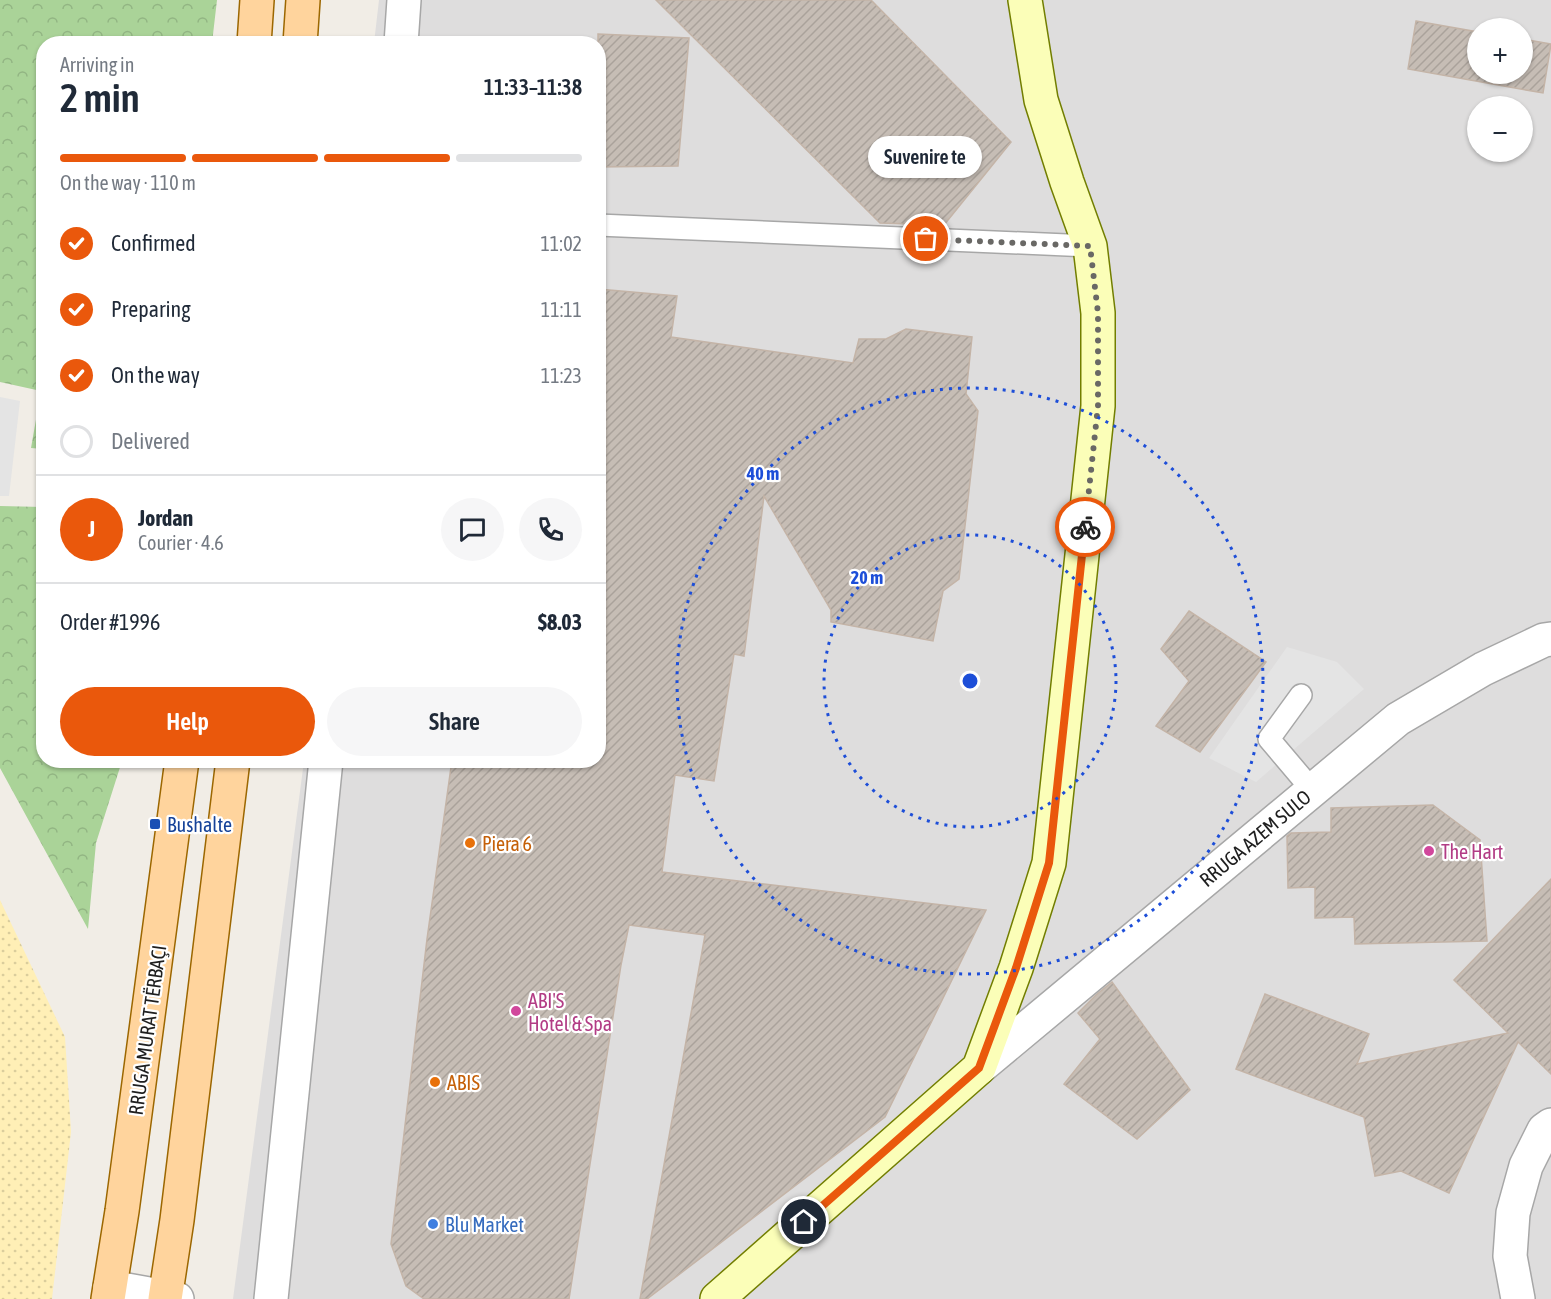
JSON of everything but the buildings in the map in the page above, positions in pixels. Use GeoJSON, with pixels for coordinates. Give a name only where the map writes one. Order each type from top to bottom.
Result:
{"type":"FeatureCollection","features":[{"type":"Feature","properties":{"kind":"main road"},"geometry":{"type":"LineString","coordinates":[[255,36],[258,0]]}},
{"type":"Feature","properties":{"kind":"main road"},"geometry":{"type":"LineString","coordinates":[[301,36],[303,0]]}},
{"type":"Feature","properties":{"kind":"main road"},"geometry":{"type":"LineString","coordinates":[[717,1299],[979,1068],[1016,968],[1049,863],[1098,406],[1098,313],[1090,246],[1041,100],[1025,0]]}},
{"type":"Feature","properties":{"kind":"main road","name":"RRUGA MURAT TËRBAÇI"},"geometry":{"type":"LineString","coordinates":[[109,1293],[138,1096],[181,768]]}},
{"type":"Feature","properties":{"kind":"main road"},"geometry":{"type":"LineString","coordinates":[[169,1298],[231,768]]}},
{"type":"Feature","properties":{"kind":"street"},"geometry":{"type":"LineString","coordinates":[[401,36],[404,0]]}},
{"type":"Feature","properties":{"kind":"street","name":"RRUGA AZEM SULO"},"geometry":{"type":"LineString","coordinates":[[979,1068],[1398,719],[1483,669],[1544,640],[1551,639]]}},
{"type":"Feature","properties":{"kind":"street"},"geometry":{"type":"LineString","coordinates":[[271,1299],[325,768]]}},
{"type":"Feature","properties":{"kind":"street"},"geometry":{"type":"LineString","coordinates":[[1518,1299],[1510,1257],[1513,1213],[1526,1166],[1544,1130],[1551,1125]]}},
{"type":"Feature","properties":{"kind":"street"},"geometry":{"type":"LineString","coordinates":[[109,1293],[169,1298]]}},
{"type":"Feature","properties":{"kind":"lane"},"geometry":{"type":"LineString","coordinates":[[606,225],[1090,246]]}},
{"type":"Feature","properties":{"kind":"lane"},"geometry":{"type":"LineString","coordinates":[[1301,695],[1269,739],[1313,791]]}},
{"type":"Feature","properties":{"kind":"shaded area"},"geometry":{"type":"Polygon","coordinates":[[[379,0],[1551,0],[1551,1299],[233,1299],[303,768],[606,768],[606,36],[375,36],[379,0]]]}},
{"type":"Feature","properties":{"kind":"shaded area"},"geometry":{"type":"Polygon","coordinates":[[[0,397],[20,401],[9,496],[0,496],[0,397]]]}},
{"type":"Feature","properties":{"kind":"shaded area"},"geometry":{"type":"Polygon","coordinates":[[[1287,647],[1337,662],[1364,689],[1256,782],[1209,758],[1287,647]]]}},
{"type":"Feature","properties":{"kind":"green space"},"geometry":{"type":"Polygon","coordinates":[[[0,0],[217,0],[213,36],[36,36],[36,390],[0,382],[0,0]]]}},
{"type":"Feature","properties":{"kind":"green space"},"geometry":{"type":"Polygon","coordinates":[[[36,420],[36,448],[31,448],[36,420]]]}},
{"type":"Feature","properties":{"kind":"green space"},"geometry":{"type":"Polygon","coordinates":[[[0,506],[36,507],[36,768],[120,768],[96,843],[88,929],[0,768],[0,506]]]}},
{"type":"Feature","properties":{"kind":"sand"},"geometry":{"type":"Polygon","coordinates":[[[0,900],[65,1037],[71,1132],[52,1299],[0,1299],[0,900]]]}},
{"type":"Feature","properties":{"kind":"way so far"},"geometry":{"type":"LineString","coordinates":[[926,239],[1090,246],[1098,313],[1098,406],[1085,527]]}},
{"type":"Feature","properties":{"kind":"place","name":"Suvenire te"},"geometry":{"type":"Point","coordinates":[926,239]}},
{"type":"Feature","properties":{"kind":"place","name":"Bushalte"},"geometry":{"type":"Point","coordinates":[155,824]}},
{"type":"Feature","properties":{"kind":"place","name":"Piera 6"},"geometry":{"type":"Point","coordinates":[470,843]}},
{"type":"Feature","properties":{"kind":"place","name":"The Hart"},"geometry":{"type":"Point","coordinates":[1429,851]}},
{"type":"Feature","properties":{"kind":"place","name":"ABI'S Hotel & Spa"},"geometry":{"type":"Point","coordinates":[516,1011]}},
{"type":"Feature","properties":{"kind":"place","name":"ABIS"},"geometry":{"type":"Point","coordinates":[435,1082]}},
{"type":"Feature","properties":{"kind":"place","name":"Blu Market"},"geometry":{"type":"Point","coordinates":[433,1224]}},
{"type":"Feature","properties":{"kind":"route"},"geometry":{"type":"LineString","coordinates":[[804,1222],[979,1068],[1016,968],[1049,863],[1085,527]]}}]}
